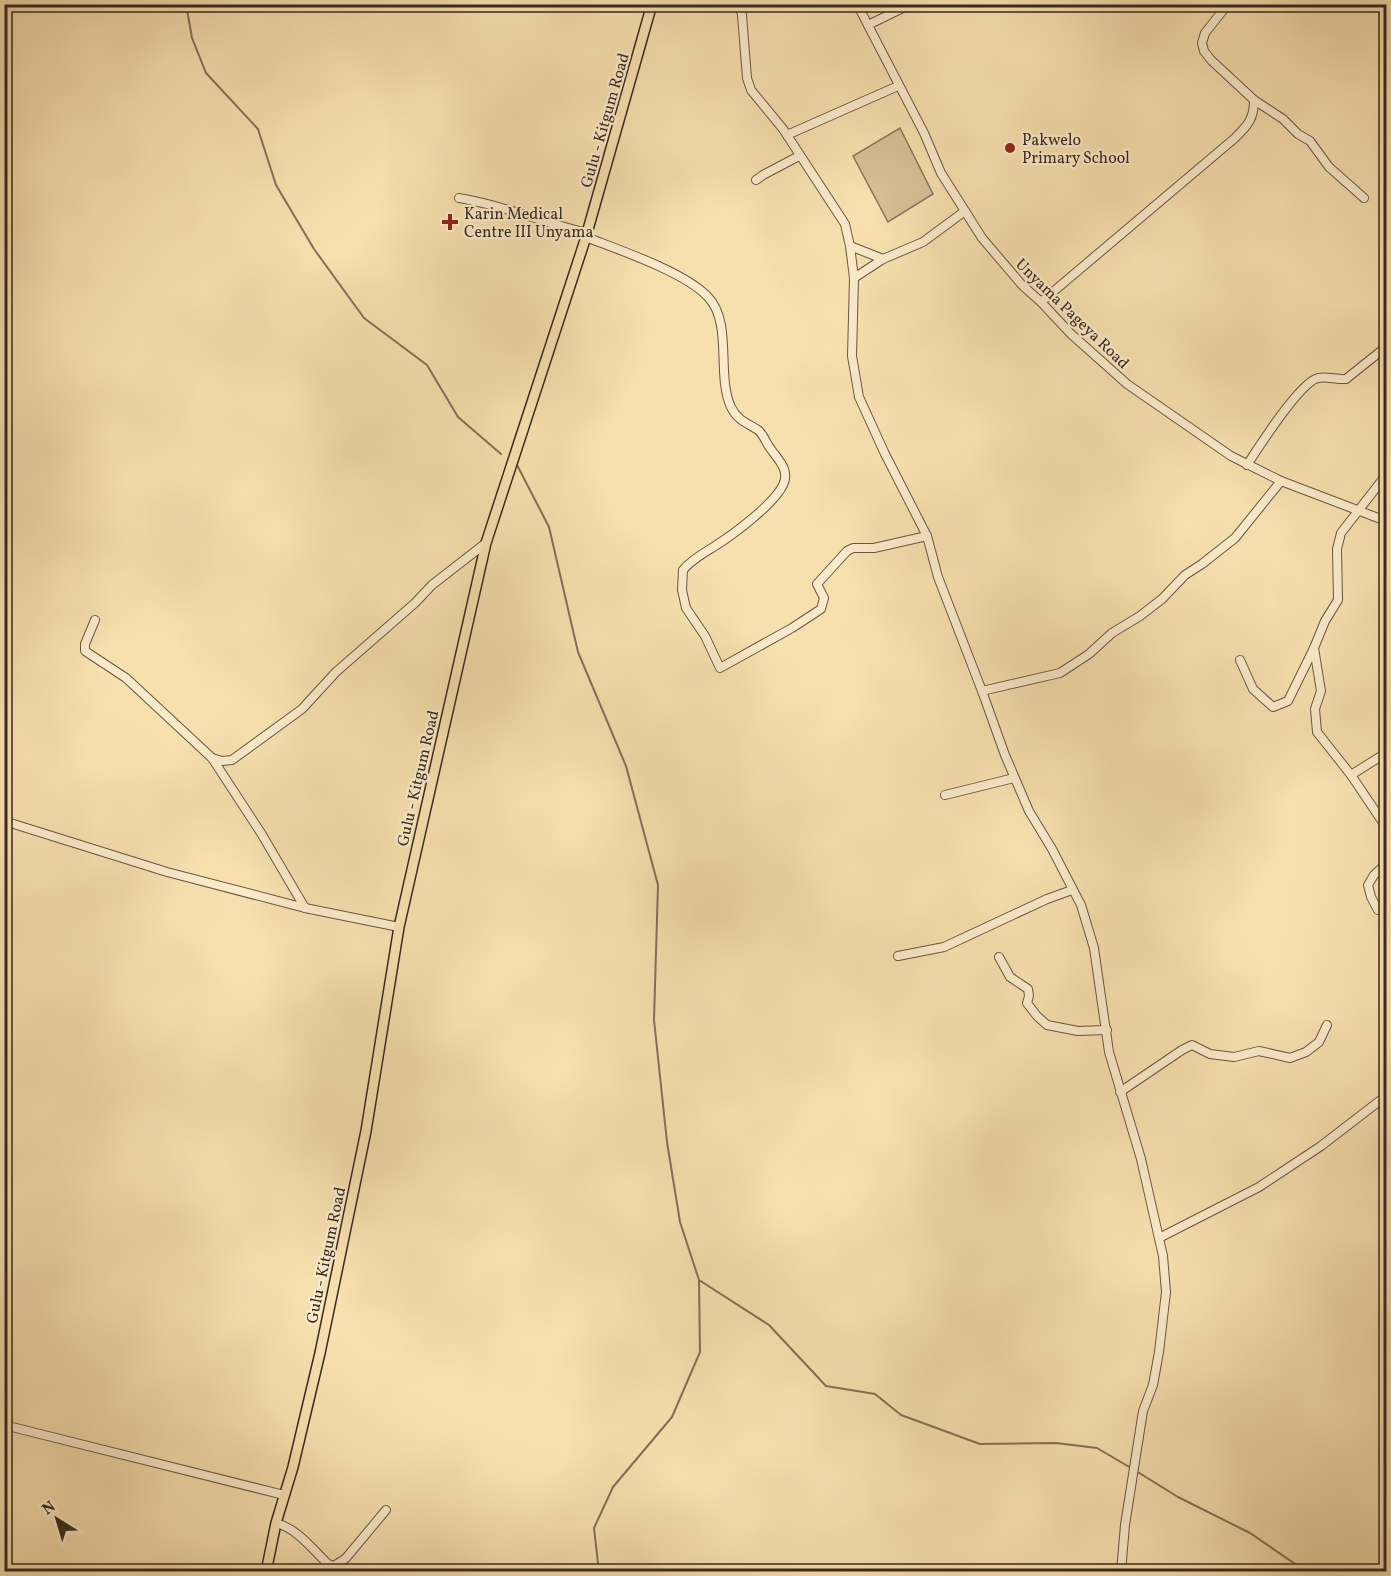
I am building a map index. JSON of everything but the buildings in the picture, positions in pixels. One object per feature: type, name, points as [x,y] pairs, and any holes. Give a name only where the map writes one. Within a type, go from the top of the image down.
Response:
[{"type":"main road","name":"Gulu - Kitgum Road","points":[[266,1572],[276,1523],[320,1353],[366,1131],[399,927],[486,543],[586,235],[652,4]]},
{"type":"street","points":[[739,4],[749,86],[787,135],[799,156],[830,198],[844,224],[850,246],[854,278],[852,356],[859,397],[927,536],[938,578],[1014,778],[1029,811],[1081,905],[1094,948],[1109,1052],[1141,1159],[1163,1256],[1166,1292],[1153,1385],[1143,1411],[1125,1525],[1121,1572]]},
{"type":"street","name":"Unyama Pageya Road","points":[[857,4],[924,133],[941,173],[982,238],[1002,263],[1071,334],[1127,384],[1216,447],[1281,481],[1386,521]]},
{"type":"street","points":[[868,25],[911,4]]},
{"type":"street","points":[[1228,4],[1205,33],[1202,43],[1204,51],[1254,100],[1283,119],[1298,134],[1310,141],[1329,167],[1364,198]]},
{"type":"street","points":[[787,135],[898,86]]},
{"type":"street","points":[[1041,302],[1235,138],[1250,123],[1254,114],[1254,100]]},
{"type":"street","points":[[756,180],[799,156]]},
{"type":"street","points":[[459,198],[523,213],[586,235],[690,282],[710,299],[722,332],[722,366],[730,405],[741,420],[762,434],[785,474],[782,488],[763,509],[739,529],[698,556],[683,570],[682,590],[686,608],[705,636],[720,668],[722,669],[748,651],[792,628],[821,609],[824,598],[817,584],[847,551],[853,548],[874,548],[927,536]]},
{"type":"street","points":[[854,278],[883,259],[923,242],[965,211]]},
{"type":"street","points":[[850,246],[883,259]]},
{"type":"street","points":[[1247,465],[1278,418],[1306,386],[1318,378],[1346,379],[1386,346]]},
{"type":"street","points":[[1240,660],[1253,689],[1273,707],[1288,701],[1325,621],[1338,600],[1337,549],[1341,534],[1386,475]]},
{"type":"street","points":[[982,691],[1060,673],[1089,654],[1112,633],[1162,599],[1185,575],[1235,538],[1281,481]]},
{"type":"street","points":[[212,758],[222,761],[232,760],[290,718],[336,672],[415,603],[432,585],[486,543]]},
{"type":"street","points":[[95,620],[85,644],[86,651],[126,678],[212,758],[261,833],[305,908]]},
{"type":"street","points":[[1314,648],[1321,691],[1315,709],[1317,732],[1386,826]]},
{"type":"street","points":[[1350,775],[1386,753]]},
{"type":"street","points":[[945,795],[1014,778]]},
{"type":"street","points":[[4,821],[167,872],[305,908],[399,927]]},
{"type":"street","points":[[1378,910],[1368,885],[1374,875],[1386,864]]},
{"type":"street","points":[[898,956],[944,947],[1047,899],[1072,890]]},
{"type":"street","points":[[999,957],[1010,977],[1028,989],[1027,1003],[1036,1016],[1047,1025],[1078,1031],[1107,1030]]},
{"type":"street","points":[[1120,1092],[1192,1045],[1210,1054],[1234,1057],[1259,1051],[1290,1058],[1306,1052],[1319,1042],[1327,1025]]},
{"type":"street","points":[[1159,1238],[1259,1187],[1321,1146],[1386,1096]]},
{"type":"street","points":[[4,1425],[285,1495]]},
{"type":"street","points":[[276,1523],[300,1536],[328,1564],[334,1566],[346,1558],[386,1510]]},
{"type":"shaded area","points":[[900,128],[933,194],[888,222],[853,156]]},
{"type":"waterway","points":[[186,4],[192,38],[206,73],[258,129],[276,185],[314,249],[364,318],[427,365],[458,417],[501,454]]},
{"type":"waterway","points":[[516,463],[549,527],[578,652],[626,766],[658,885],[654,1020],[667,1142],[680,1222],[699,1280],[769,1325],[826,1386],[875,1394],[901,1415],[980,1444],[1056,1443],[1097,1448],[1131,1468]]},
{"type":"waterway","points":[[599,1572],[594,1528],[613,1487],[672,1417],[700,1352],[699,1280]]},
{"type":"waterway","points":[[1136,1471],[1178,1497],[1250,1533],[1307,1572]]},
{"type":"place","name":"Pakwelo Primary School","points":[[1010,148]]},
{"type":"place","name":"Karin Medical Centre III Unyama","points":[[450,222]]}]
